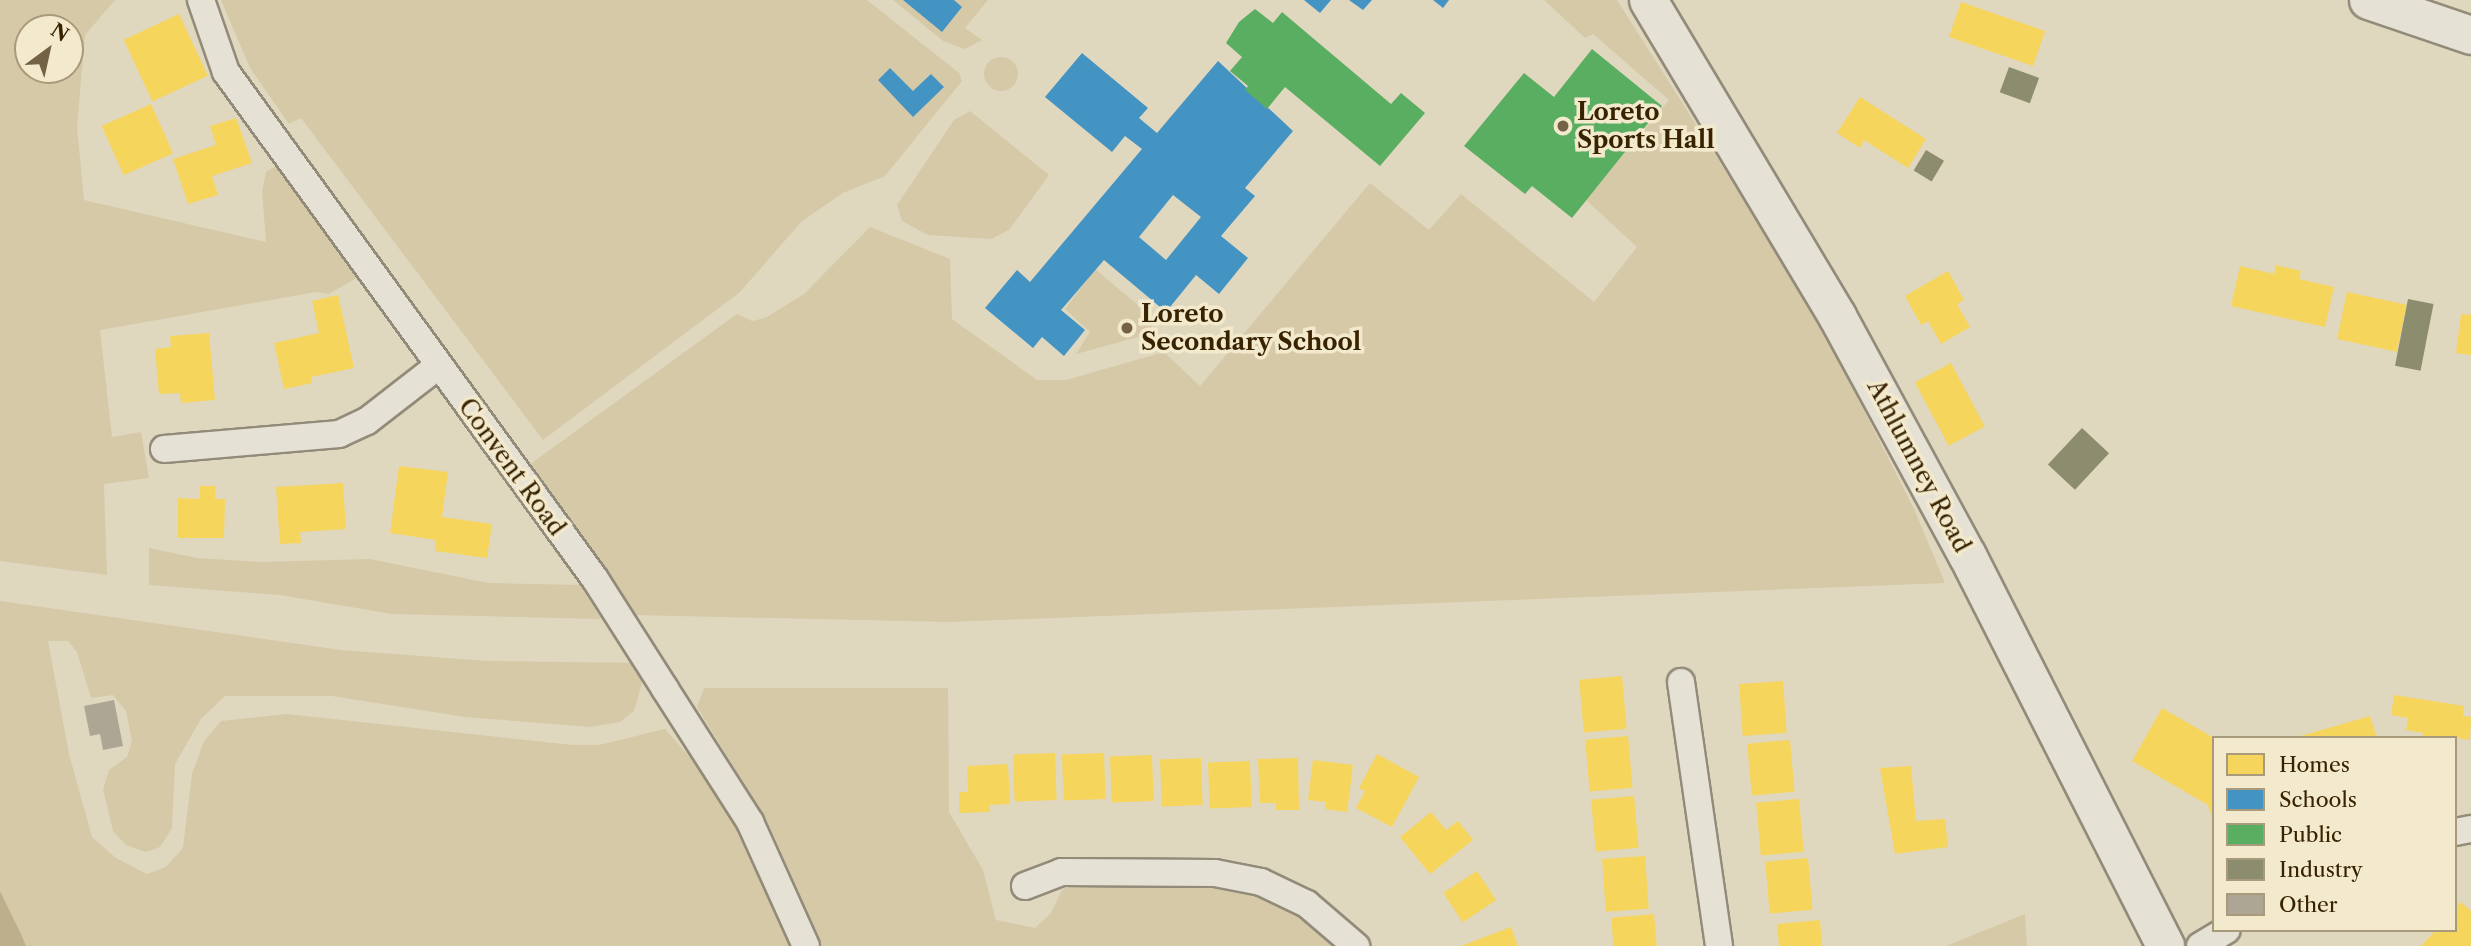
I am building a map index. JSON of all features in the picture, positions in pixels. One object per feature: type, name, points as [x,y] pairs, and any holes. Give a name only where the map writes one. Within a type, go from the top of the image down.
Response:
[{"type":"main road","name":"Athlumney Road","points":[[1648,0],[1837,316],[1967,555],[2165,946]]},
{"type":"main road","points":[[2368,0],[2471,35]]},
{"type":"street","name":"Convent Road","points":[[201,0],[226,72],[595,579],[666,689],[750,822],[806,946]]},
{"type":"street","points":[[164,449],[339,434],[367,421],[439,366]]},
{"type":"street","points":[[1681,682],[1719,946]]},
{"type":"street","points":[[1025,886],[1061,872],[1215,873],[1261,882],[1307,904],[1356,946]]},
{"type":"street","points":[[2200,946],[2224,932]]},
{"type":"shaded area","points":[[0,0],[115,0],[85,35],[84,46],[84,14],[14,14],[14,84],[81,84],[77,127],[84,200],[266,242],[262,192],[266,172],[279,164],[360,276],[329,294],[316,292],[100,330],[112,437],[141,432],[149,478],[104,484],[107,575],[0,561]]},
{"type":"shaded area","points":[[221,0],[867,0],[959,73],[962,81],[885,176],[843,193],[802,221],[739,293],[543,440],[301,118],[289,124],[250,68]]},
{"type":"shaded area","points":[[893,0],[988,0],[965,28],[982,40],[965,49],[943,41]]},
{"type":"shaded area","points":[[1544,0],[1617,0],[1811,306],[1914,509],[1945,583],[949,622],[634,615],[529,465],[737,314],[752,321],[765,318],[804,294],[870,227],[950,259],[952,319],[1037,380],[1066,380],[1164,352],[1200,386],[1370,183],[1429,230],[1461,194],[1594,302],[1637,247],[1586,200],[1669,100],[1593,34],[1585,38]]},
{"type":"shaded area","points":[[1001,57],[1013,62],[1018,74],[1013,86],[1001,91],[989,86],[984,74],[989,62]]},
{"type":"shaded area","points":[[970,111],[1049,175],[1009,230],[991,239],[928,235],[902,221],[897,205],[954,120]]},
{"type":"shaded area","points":[[1095,269],[1157,321],[1142,336],[1076,354],[1090,332],[1065,309]]},
{"type":"shaded area","points":[[149,548],[197,558],[261,562],[370,559],[488,583],[580,585],[601,619],[392,614],[280,595],[149,585]]},
{"type":"shaded area","points":[[0,601],[341,650],[487,661],[638,663],[645,673],[634,711],[620,722],[590,727],[465,717],[332,696],[225,696],[201,719],[175,764],[172,828],[160,847],[146,852],[126,845],[113,831],[103,789],[109,770],[127,757],[132,741],[126,711],[113,695],[91,698],[77,652],[68,641],[48,641],[69,754],[92,837],[116,858],[147,874],[166,867],[183,848],[192,774],[204,741],[221,721],[287,714],[572,745],[599,745],[665,729],[695,763],[738,829],[796,946],[26,946],[0,891]]},
{"type":"shaded area","points":[[704,688],[948,688],[949,812],[983,870],[996,920],[1035,928],[1051,913],[1062,890],[1072,885],[1201,886],[1267,898],[1317,921],[1342,946],[823,946],[767,821],[697,707]]},
{"type":"shaded area","points":[[0,891],[21,934],[26,946],[0,946]]},
{"type":"shaded area","points":[[2025,914],[2027,946],[1946,946]]},
{"type":"building: Homes","points":[[1961,2],[2045,31],[2033,66],[1949,37]]},
{"type":"building: Homes","points":[[179,14],[208,76],[152,101],[124,40]]},
{"type":"building: Homes","points":[[1860,97],[1926,139],[1908,168],[1864,140],[1860,148],[1837,133]]},
{"type":"building: Homes","points":[[151,104],[173,153],[124,175],[102,126]]},
{"type":"building: Homes","points":[[236,118],[252,163],[212,176],[218,195],[188,204],[173,159],[216,145],[210,126]]},
{"type":"building: Homes","points":[[2276,265],[2301,271],[2299,279],[2334,287],[2325,327],[2231,306],[2240,266],[2274,274]]},
{"type":"building: Homes","points":[[1948,271],[1964,300],[1957,304],[1970,327],[1941,344],[1928,321],[1921,325],[1905,296]]},
{"type":"building: Homes","points":[[2347,292],[2407,305],[2397,352],[2337,339]]},
{"type":"building: Homes","points":[[338,295],[354,368],[311,377],[312,383],[284,389],[274,343],[319,333],[312,301]]},
{"type":"building: Homes","points":[[2461,314],[2471,315],[2471,355],[2456,353]]},
{"type":"building: Homes","points":[[209,333],[215,400],[181,403],[180,393],[159,394],[155,349],[171,347],[170,336]]},
{"type":"building: Homes","points":[[1951,363],[1985,427],[1949,446],[1915,382]]},
{"type":"building: Homes","points":[[399,466],[448,472],[442,517],[492,524],[487,558],[435,551],[436,540],[390,533]]},
{"type":"building: Homes","points":[[343,483],[346,529],[300,532],[301,543],[280,544],[276,487]]},
{"type":"building: Homes","points":[[200,486],[215,486],[215,499],[225,499],[224,538],[178,538],[178,498],[200,499]]},
{"type":"building: Homes","points":[[1622,676],[1627,729],[1584,733],[1579,680]]},
{"type":"building: Homes","points":[[1783,681],[1787,733],[1743,736],[1739,684]]},
{"type":"building: Homes","points":[[2394,695],[2464,706],[2463,716],[2471,717],[2470,740],[2458,738],[2457,741],[2457,736],[2422,736],[2423,733],[2406,730],[2408,718],[2391,715]]},
{"type":"building: Homes","points":[[2162,708],[2212,737],[2212,817],[2208,805],[2132,761]]},
{"type":"building: Homes","points":[[2370,716],[2376,736],[2300,736]]},
{"type":"building: Homes","points":[[1628,736],[1633,788],[1590,792],[1585,740]]},
{"type":"building: Homes","points":[[1790,740],[1795,792],[1752,796],[1747,744]]},
{"type":"building: Homes","points":[[1055,753],[1057,800],[1015,801],[1013,754]]},
{"type":"building: Homes","points":[[1104,753],[1106,799],[1064,800],[1062,754]]},
{"type":"building: Homes","points":[[1377,754],[1419,777],[1392,827],[1356,808],[1365,791],[1359,788]]},
{"type":"building: Homes","points":[[1152,755],[1154,801],[1112,802],[1110,756]]},
{"type":"building: Homes","points":[[1201,758],[1203,805],[1162,806],[1160,759]]},
{"type":"building: Homes","points":[[1298,758],[1299,810],[1276,810],[1276,803],[1260,803],[1258,759]]},
{"type":"building: Homes","points":[[1313,760],[1353,765],[1347,812],[1325,809],[1326,802],[1308,800]]},
{"type":"building: Homes","points":[[1250,761],[1252,807],[1210,808],[1208,762]]},
{"type":"building: Homes","points":[[1008,764],[1010,804],[989,805],[990,812],[959,813],[959,792],[968,792],[967,766]]},
{"type":"building: Homes","points":[[1911,766],[1916,821],[1945,819],[1948,847],[1895,854],[1880,768]]},
{"type":"building: Homes","points":[[1634,796],[1639,848],[1596,852],[1591,800]]},
{"type":"building: Homes","points":[[1799,799],[1804,852],[1761,856],[1756,803]]},
{"type":"building: Homes","points":[[1431,812],[1446,830],[1458,821],[1473,840],[1430,874],[1400,837]]},
{"type":"building: Homes","points":[[1645,856],[1649,909],[1606,912],[1602,859]]},
{"type":"building: Homes","points":[[1808,858],[1813,910],[1770,914],[1765,862]]},
{"type":"building: Homes","points":[[1477,871],[1496,900],[1463,922],[1443,893]]},
{"type":"building: Homes","points":[[2461,902],[2471,911],[2471,946],[2421,946],[2434,932],[2457,932],[2457,907]]},
{"type":"building: Homes","points":[[1654,914],[1657,946],[1614,946],[1611,918]]},
{"type":"building: Homes","points":[[1820,920],[1822,946],[1779,946],[1777,924]]},
{"type":"building: Homes","points":[[1511,927],[1518,946],[1461,946]]},
{"type":"building: Schools","points":[[903,0],[954,0],[962,7],[942,32]]},
{"type":"building: Schools","points":[[1304,0],[1331,0],[1320,13]]},
{"type":"building: Schools","points":[[1349,0],[1372,0],[1363,10]]},
{"type":"building: Schools","points":[[1433,0],[1449,0],[1443,8]]},
{"type":"building: Schools","points":[[1082,53],[1148,108],[1139,118],[1157,133],[1218,61],[1293,131],[1245,188],[1255,196],[1221,236],[1248,258],[1219,294],[1196,275],[1166,312],[1104,260],[1061,310],[1085,330],[1064,356],[1042,337],[1033,348],[985,308],[1017,270],[1030,282],[1142,149],[1125,136],[1112,152],[1045,97]],"holes":[[[1173,195],[1201,217],[1166,260],[1139,237]]]},
{"type":"building: Schools","points":[[890,68],[913,91],[931,74],[944,87],[913,117],[878,80]]},
{"type":"building: Public","points":[[1255,9],[1273,23],[1282,12],[1391,104],[1401,93],[1425,113],[1380,166],[1285,87],[1267,109],[1245,90],[1248,86],[1230,71],[1242,57],[1226,43],[1239,22]]},
{"type":"building: Public","name":"Loreto Sports Hall","points":[[1592,49],[1662,106],[1572,218],[1532,186],[1525,194],[1464,146],[1524,73],[1554,97]]},
{"type":"building: Industry","points":[[2009,67],[2039,78],[2030,103],[2000,92]]},
{"type":"building: Industry","points":[[1926,150],[1944,161],[1932,181],[1914,171]]},
{"type":"building: Industry","points":[[2408,299],[2434,304],[2421,371],[2395,366]]},
{"type":"building: Industry","points":[[2082,428],[2109,453],[2075,490],[2048,465]]},
{"type":"building: Other","points":[[114,700],[123,746],[103,750],[100,734],[90,736],[84,706]]},
{"type":"place","name":"Loreto Sports Hall","points":[[1563,126]]},
{"type":"place","name":"Loreto Secondary School","points":[[1127,328]]}]
